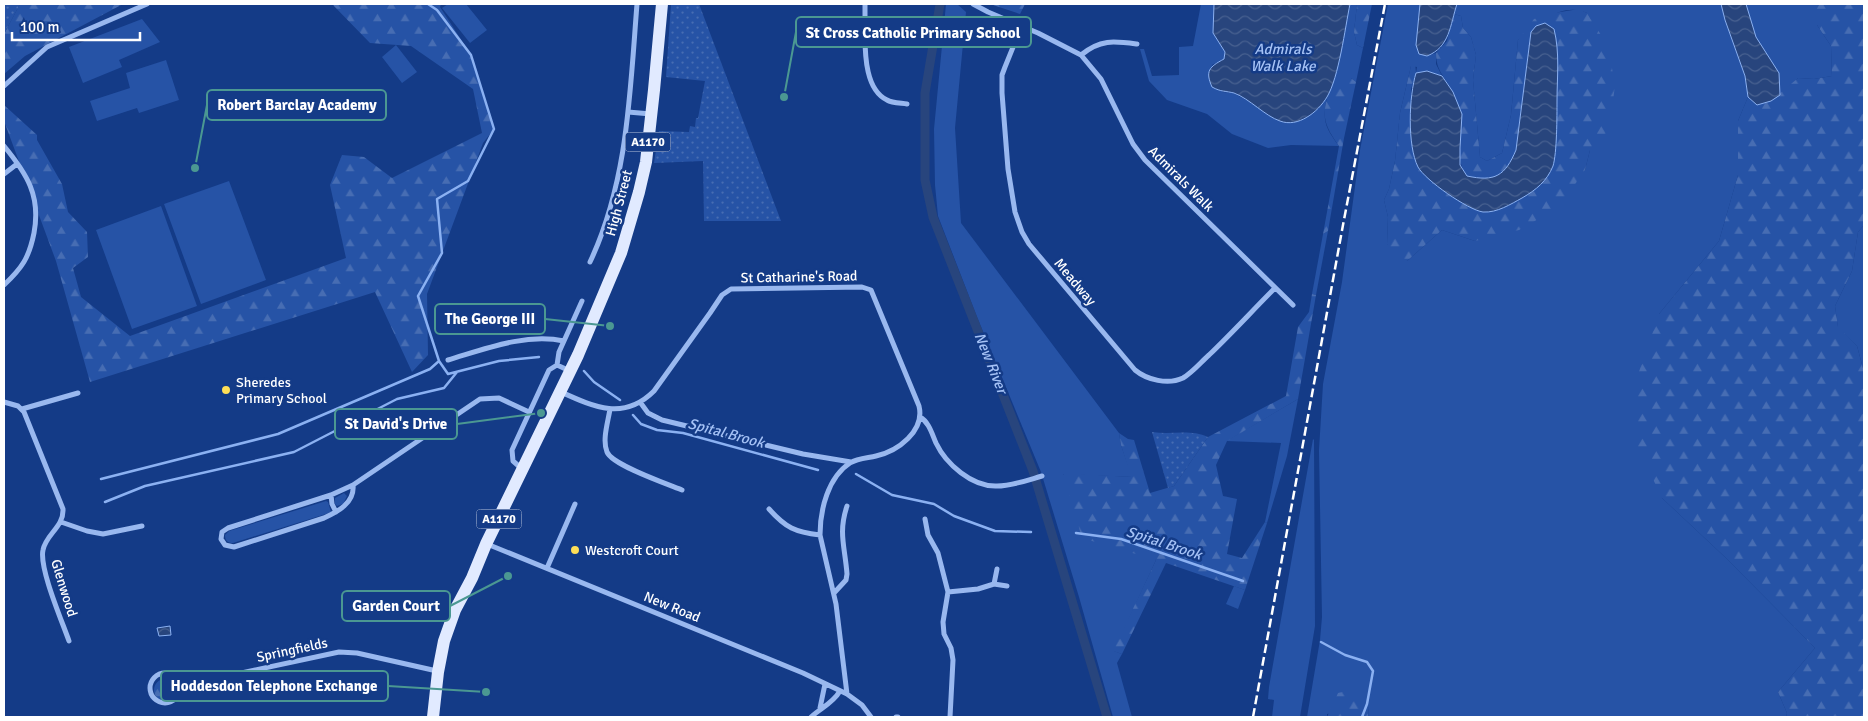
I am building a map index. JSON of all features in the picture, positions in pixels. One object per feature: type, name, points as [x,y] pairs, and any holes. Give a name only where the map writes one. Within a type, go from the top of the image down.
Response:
[{"type":"main road","name":"High Street","points":[[570,371],[621,253],[643,177],[652,114],[662,4]]},
{"type":"main road","name":"A1170","points":[[433,717],[444,641],[455,610],[570,371]]},
{"type":"street","points":[[4,86],[47,47],[147,4]]},
{"type":"street","points":[[590,262],[607,223],[616,190],[628,112],[638,4]]},
{"type":"street","points":[[865,20],[866,4]]},
{"type":"street","name":"Admirals Walk","points":[[974,4],[988,12],[1022,25],[1081,56],[1101,79],[1133,144],[1145,160],[1293,305]]},
{"type":"street","name":"Meadway","points":[[1022,25],[1005,66],[1002,84],[1008,169],[1017,219],[1029,244],[1135,370],[1150,379],[1166,381],[1182,378],[1220,344],[1275,288]]},
{"type":"street","points":[[865,36],[865,50],[870,77],[877,92],[888,101],[906,104]]},
{"type":"street","points":[[1081,56],[1094,46],[1104,42],[1138,44]]},
{"type":"street","points":[[628,112],[652,114]]},
{"type":"street","points":[[4,146],[32,189],[37,214],[29,255],[21,267],[4,285]]},
{"type":"street","points":[[4,174],[17,164]]},
{"type":"street","name":"St Catharine's Road","points":[[560,392],[590,405],[610,409],[618,409],[640,402],[654,391],[722,295],[728,290],[864,287],[869,288],[873,293],[919,406],[920,417],[926,421],[942,454],[955,469],[990,486],[1015,483],[1042,476]]},
{"type":"street","points":[[557,365],[557,356],[582,301]]},
{"type":"street","points":[[448,360],[524,340],[546,337],[564,340]]},
{"type":"street","points":[[557,365],[570,371]]},
{"type":"street","points":[[523,470],[513,461],[511,454],[549,370],[557,365]]},
{"type":"street","points":[[4,402],[22,409],[78,393]]},
{"type":"street","points":[[353,485],[353,493],[347,504],[336,512],[234,547],[225,545],[221,539],[222,532],[228,528],[331,495],[353,485],[480,399],[498,398],[529,412]]},
{"type":"street","points":[[640,402],[648,413],[662,420],[803,454],[851,462],[881,454],[901,444],[913,433],[920,417]]},
{"type":"street","points":[[22,409],[63,509],[61,522],[87,532],[103,534],[142,526]]},
{"type":"street","points":[[610,409],[605,443],[609,457],[625,466],[682,490]]},
{"type":"street","points":[[847,694],[834,592],[820,535],[822,512],[826,498],[838,476],[851,462]]},
{"type":"street","points":[[331,495],[332,504],[336,512]]},
{"type":"street","points":[[547,568],[575,504]]},
{"type":"street","points":[[834,592],[846,580],[847,574],[842,531],[847,506]]},
{"type":"street","points":[[768,510],[790,528],[800,532],[820,535]]},
{"type":"street","points":[[925,519],[928,535],[938,553],[948,592],[943,628],[952,654],[953,673],[950,717]]},
{"type":"street","name":"Glenwood","points":[[61,522],[45,544],[42,557],[69,641]]},
{"type":"street","name":"New Road","points":[[486,544],[825,684],[847,694],[862,705],[871,717]]},
{"type":"street","points":[[994,584],[996,569]]},
{"type":"street","points":[[948,592],[994,584],[1008,586]]},
{"type":"street","name":"Springfields","points":[[181,686],[339,652],[357,653],[438,672]]},
{"type":"street","points":[[160,674],[174,675],[181,686],[177,699],[171,703],[164,704],[158,702],[150,691],[150,684],[154,677],[160,674]]},
{"type":"street","points":[[812,717],[820,708],[825,684]]},
{"type":"street","points":[[820,708],[827,706],[840,691]]},
{"type":"green space","points":[[4,4],[20,4],[4,34]]},
{"type":"green space","points":[[20,4],[123,4],[25,56],[4,74],[4,34]]},
{"type":"green space","points":[[332,4],[441,4],[440,7],[471,55],[494,129],[483,143],[427,294],[428,355],[412,372],[375,292],[90,382],[56,261],[4,121],[4,105],[37,135],[37,140],[62,184],[68,212],[87,232],[88,257],[73,268],[81,297],[130,336],[346,258],[330,185],[342,155],[364,157],[392,178],[482,133],[473,89],[411,46],[370,43]]},
{"type":"green space","points":[[448,4],[466,4],[487,30],[470,43],[442,8]]},
{"type":"green space","points":[[671,4],[699,4],[781,221],[704,221],[703,161],[654,163],[659,131],[689,132],[690,126],[695,127],[705,81],[666,77]]},
{"type":"green space","points":[[946,4],[957,4],[966,12],[955,128],[961,223],[1119,433],[1132,477],[1063,474],[1156,560],[1114,651],[1122,654],[1117,663],[1132,717],[1113,717],[1041,472],[977,317],[938,216],[935,185],[934,129]]},
{"type":"green space","points":[[990,4],[1025,4],[1020,14]]},
{"type":"green space","points":[[1201,4],[1214,4],[1213,33],[1225,52],[1224,59],[1212,65],[1222,92],[1233,93],[1254,104],[1307,118],[1327,97],[1326,123],[1339,146],[1291,145],[1268,148],[1232,134],[1207,114],[1167,100],[1149,81],[1140,49],[1144,49],[1152,76],[1179,75],[1179,47],[1193,46]]},
{"type":"green space","points":[[1350,4],[1357,4],[1354,32],[1357,45],[1363,48],[1356,82],[1351,78],[1333,81]]},
{"type":"green space","points":[[1357,4],[1372,4],[1363,48],[1357,45],[1354,32]]},
{"type":"green space","points":[[1388,4],[1420,4],[1416,45],[1420,54],[1427,56],[1436,53],[1436,64],[1442,76],[1427,71],[1416,73],[1417,67],[1411,66],[1400,113],[1395,161],[1389,189],[1384,200],[1388,217],[1387,244],[1407,261],[1442,230],[1475,241],[1585,170],[1590,150],[1587,13],[1577,10],[1559,12],[1541,22],[1518,40],[1511,115],[1502,153],[1487,161],[1480,157],[1473,80],[1476,55],[1471,37],[1463,28],[1461,16],[1454,14],[1457,4],[1721,4],[1725,21],[1745,76],[1748,97],[1738,121],[1738,175],[1719,241],[1659,314],[1662,498],[1726,558],[1815,648],[1778,692],[1787,713],[1786,717],[1368,717],[1369,706],[1327,714],[1327,717],[1307,717],[1322,617],[1319,450],[1323,384],[1342,282],[1360,150]]},
{"type":"green space","points":[[1746,4],[1817,4],[1817,25],[1831,46],[1832,76],[1814,79],[1798,78],[1780,95],[1776,71],[1754,34]]},
{"type":"green space","points":[[1817,4],[1864,4],[1864,225],[1858,232],[1852,271],[1835,306],[1838,327],[1857,346],[1864,372],[1864,717],[1786,717],[1787,713],[1778,692],[1815,648],[1726,558],[1662,498],[1634,439],[1635,383],[1659,314],[1719,241],[1738,175],[1738,121],[1748,97],[1757,105],[1771,101],[1798,78],[1814,79],[1832,76],[1831,46],[1817,25]]},
{"type":"green space","points":[[1579,9],[1587,13],[1608,46],[1615,85],[1611,117],[1602,145],[1590,150],[1585,170],[1559,207],[1519,230],[1475,241],[1442,230],[1407,261],[1395,259],[1387,244],[1388,217],[1384,200],[1389,189],[1395,161],[1400,113],[1411,66],[1415,62],[1416,73],[1411,89],[1411,142],[1418,167],[1533,192],[1531,32],[1516,150],[1508,166],[1498,175],[1492,177],[1477,178],[1467,176],[1461,165],[1459,117],[1450,87],[1438,67],[1436,53],[1447,41],[1454,14],[1461,16],[1463,28],[1471,37],[1476,55],[1473,80],[1480,157],[1487,161],[1502,153],[1511,115],[1518,40],[1534,19],[1554,13]]},
{"type":"green space","points":[[142,19],[160,42],[119,60],[122,67],[83,83],[69,47]]},
{"type":"green space","points":[[396,45],[417,72],[402,83],[382,57]]},
{"type":"green space","points":[[166,60],[179,100],[139,113],[137,108],[97,121],[90,101],[130,88],[126,73]]},
{"type":"green space","points":[[1342,77],[1351,78],[1356,82],[1328,231],[1323,234],[1339,146],[1328,129],[1325,108],[1333,81]]},
{"type":"green space","points":[[229,181],[266,280],[201,304],[164,204]]},
{"type":"green space","points":[[161,206],[197,306],[132,329],[96,230]]},
{"type":"green space","points":[[1864,225],[1864,372],[1857,346],[1838,328],[1835,306],[1852,271],[1858,232]]},
{"type":"green space","points":[[1328,231],[1316,295],[1312,294],[1323,234]]},
{"type":"green space","points":[[1312,294],[1316,295],[1298,399],[1227,441],[1216,465],[1223,496],[1237,499],[1227,554],[1242,558],[1265,522],[1267,523],[1245,590],[1166,563],[1122,654],[1113,651],[1156,560],[1082,538],[1063,473],[1131,477],[1119,433],[1128,439],[1134,440],[1150,493],[1174,486],[1208,437],[1286,396],[1298,327],[1309,312]]},
{"type":"green space","points":[[1298,399],[1287,456],[1267,523],[1265,522],[1281,443],[1226,441]]},
{"type":"green space","points":[[1152,432],[1195,433],[1208,437],[1174,486],[1168,488]]},
{"type":"green space","points":[[1313,439],[1315,626],[1300,717],[1272,717],[1274,700],[1268,699],[1269,687]]},
{"type":"green space","points":[[344,493],[347,496],[343,504],[337,506],[335,498]]},
{"type":"green space","points":[[326,501],[331,512],[326,514],[233,543],[226,540],[225,535],[229,531]]},
{"type":"green space","points":[[1234,586],[1245,590],[1238,609],[1226,604]]},
{"type":"green space","points":[[165,679],[173,682],[176,690],[173,698],[165,701],[157,698],[154,690],[157,682]]},
{"type":"green space","points":[[1355,689],[1369,706],[1368,717],[1327,717],[1338,693]]},
{"type":"water","name":"Admirals Walk Lake","points":[[1214,4],[1350,4],[1335,77],[1327,97],[1313,113],[1300,120],[1287,123],[1274,119],[1246,99],[1234,93],[1212,87],[1209,77],[1210,70],[1215,64],[1224,59],[1225,52],[1213,33]]},
{"type":"water","points":[[1420,4],[1457,4],[1445,41],[1435,52],[1427,56],[1419,54],[1416,45]]},
{"type":"water","points":[[1721,4],[1746,4],[1756,37],[1779,73],[1780,95],[1771,101],[1757,105],[1748,97],[1745,76]]},
{"type":"water","points":[[1545,23],[1554,29],[1558,56],[1556,134],[1553,166],[1548,176],[1540,185],[1522,198],[1504,208],[1493,211],[1483,212],[1476,210],[1458,200],[1429,179],[1422,173],[1414,158],[1410,120],[1416,73],[1427,71],[1442,76],[1453,92],[1462,114],[1460,165],[1467,176],[1485,178],[1498,175],[1508,166],[1516,150],[1531,32],[1536,26]]},
{"type":"water","points":[[170,626],[171,635],[159,636],[157,628]]},
{"type":"waterway","name":"Spital Brook","points":[[428,4],[437,10],[471,55],[494,129],[468,181],[437,199],[442,253],[418,296],[439,361],[448,374],[499,361],[539,357]]},
{"type":"waterway","name":"New River","points":[[940,4],[925,93],[925,180],[933,217],[1033,471],[1107,717]]},
{"type":"waterway","points":[[101,479],[278,434],[430,369],[439,361]]},
{"type":"waterway","name":"Spital Brook","points":[[584,371],[594,382],[620,400]]},
{"type":"waterway","points":[[105,502],[145,486],[294,452],[397,399],[444,388],[457,372]]},
{"type":"waterway","name":"Spital Brook","points":[[633,415],[641,424],[657,430],[683,433],[818,470]]},
{"type":"waterway","name":"Spital Brook","points":[[856,474],[892,495],[934,504],[954,516],[995,531],[1031,532]]},
{"type":"waterway","name":"Spital Brook","points":[[1076,533],[1121,539],[1243,581]]},
{"type":"waterway","name":"Spital Brook","points":[[1321,642],[1345,655],[1367,662],[1373,671],[1367,704],[1362,717]]},
{"type":"tunnel","points":[[865,20],[865,36]]},
{"type":"railway","points":[[1253,717],[1385,4]]},
{"type":"place","name":"St Cross Catholic Primary School","points":[[784,97]]},
{"type":"place","name":"Robert Barclay Academy","points":[[195,168]]},
{"type":"place","name":"The George III","points":[[610,326]]},
{"type":"place","name":"Sheredes Primary School","points":[[226,390]]},
{"type":"place","name":"St David's Drive","points":[[541,413]]},
{"type":"place","name":"Westcroft Court","points":[[575,550]]},
{"type":"place","name":"Garden Court","points":[[508,576]]},
{"type":"place","name":"Hoddesdon Telephone Exchange","points":[[486,692]]}]
